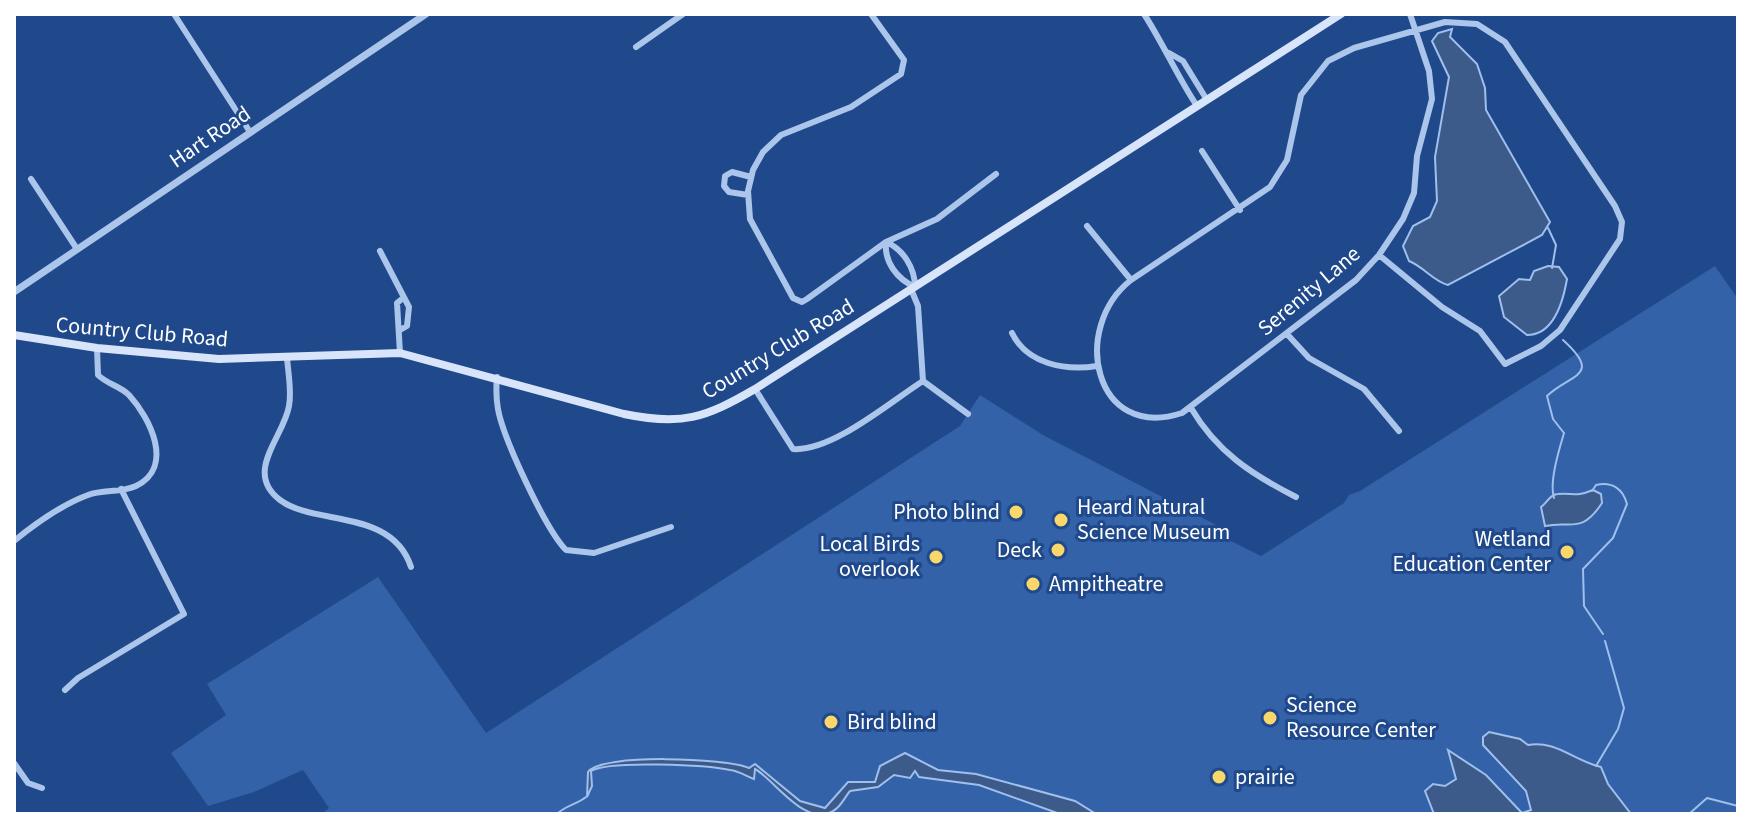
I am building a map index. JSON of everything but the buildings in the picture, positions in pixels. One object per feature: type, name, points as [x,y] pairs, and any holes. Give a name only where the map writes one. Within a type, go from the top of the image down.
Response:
[{"type":"main road","name":"Country Club Road","points":[[14,335],[97,348],[219,359],[400,353],[657,421],[687,421],[715,412],[755,389],[1341,14]]},
{"type":"street","points":[[174,14],[250,132]]},
{"type":"street","name":"Hart Road","points":[[14,292],[426,14]]},
{"type":"street","points":[[636,47],[683,14]]},
{"type":"street","points":[[871,14],[904,60],[901,74],[851,107],[781,135],[763,152],[751,177],[748,195],[753,228],[796,301],[818,292],[886,242],[937,219],[996,174]]},
{"type":"street","points":[[1144,14],[1169,53],[1172,68],[1197,106]]},
{"type":"street","name":"Serenity Lane","points":[[1097,366],[1108,392],[1131,411],[1160,417],[1191,408],[1348,287],[1379,255],[1411,203],[1418,150],[1431,112],[1431,78],[1410,14]]},
{"type":"street","points":[[1012,333],[1022,348],[1048,363],[1068,368],[1097,366],[1096,343],[1103,317],[1118,292],[1131,280],[1267,191],[1289,154],[1297,108],[1317,71],[1347,50],[1417,29],[1465,21],[1498,35],[1621,218],[1622,230],[1615,248],[1564,325],[1541,346],[1505,364],[1480,331],[1442,307],[1379,255]]},
{"type":"street","points":[[1169,53],[1183,61],[1207,100]]},
{"type":"street","points":[[1202,151],[1240,210]]},
{"type":"street","points":[[748,195],[729,192],[724,186],[725,176],[732,172],[751,177]]},
{"type":"street","points":[[31,179],[77,249]]},
{"type":"street","points":[[1087,226],[1131,280]]},
{"type":"street","points":[[886,242],[885,255],[902,281],[913,288]]},
{"type":"street","points":[[886,242],[897,246],[915,274],[913,288],[918,306],[923,381],[928,389],[968,414]]},
{"type":"street","points":[[380,251],[409,307],[407,326],[400,330]]},
{"type":"street","points":[[400,353],[397,303],[403,298]]},
{"type":"street","points":[[1287,334],[1309,358],[1364,389],[1399,431]]},
{"type":"street","points":[[14,541],[72,501],[92,493],[138,485],[152,472],[157,445],[129,395],[98,375],[97,348]]},
{"type":"street","points":[[287,357],[288,411],[265,461],[265,477],[272,492],[287,504],[372,528],[402,550],[411,567]]},
{"type":"street","points":[[497,377],[496,400],[503,427],[552,529],[566,550],[577,554],[594,553],[671,527]]},
{"type":"street","points":[[755,389],[793,449],[828,442],[923,381]]},
{"type":"street","points":[[1191,408],[1210,437],[1235,462],[1296,497]]},
{"type":"street","points":[[65,690],[78,678],[184,614],[121,489]]},
{"type":"street","points":[[14,763],[28,783],[42,788]]},
{"type":"shaded area","points":[[1452,29],[1450,37],[1477,64],[1485,88],[1486,110],[1550,222],[1542,235],[1448,285],[1409,261],[1403,246],[1413,226],[1430,217],[1437,201],[1435,157],[1449,77],[1432,41],[1438,33]]},
{"type":"shaded area","points":[[1548,266],[1559,267],[1567,279],[1563,297],[1550,323],[1536,334],[1527,335],[1504,317],[1499,296],[1519,279],[1530,280],[1534,271]]},
{"type":"shaded area","points":[[1715,266],[1738,299],[1738,814],[322,814],[329,808],[303,770],[254,792],[208,806],[171,753],[226,715],[207,684],[378,577],[486,733],[960,426],[980,395],[1043,435],[1222,528],[1219,535],[1261,556],[1344,503],[1349,495],[1360,491]]},
{"type":"shaded area","points":[[1593,490],[1601,494],[1602,503],[1588,519],[1582,523],[1545,526],[1541,507],[1555,494],[1579,494]]},
{"type":"shaded area","points":[[1489,732],[1520,739],[1528,745],[1547,745],[1601,767],[1608,784],[1631,814],[1434,814],[1425,791],[1433,784],[1445,786],[1456,779],[1448,750],[1486,775],[1522,813],[1531,810],[1526,791],[1483,745],[1483,737]]},
{"type":"shaded area","points":[[905,753],[938,770],[976,774],[1075,801],[1096,814],[1060,814],[979,785],[919,777],[915,771],[910,778],[894,775],[878,787],[850,791],[836,809],[822,814],[801,808],[755,769],[754,779],[733,771],[701,766],[659,764],[601,768],[591,771],[592,786],[587,797],[588,772],[598,766],[639,760],[692,760],[749,768],[755,764],[800,801],[825,808],[848,782],[875,782],[880,766]]},
{"type":"waterway","points":[[1548,228],[1556,245],[1552,268]]},
{"type":"waterway","points":[[1554,498],[1554,475],[1564,433],[1553,419],[1547,396],[1579,374],[1582,368],[1575,352],[1563,340]]},
{"type":"waterway","points":[[1592,491],[1596,485],[1612,485],[1620,490],[1627,504],[1613,538],[1583,569],[1584,606],[1603,634]]},
{"type":"waterway","points":[[1596,766],[1618,729],[1624,708],[1605,641]]},
{"type":"waterway","points":[[557,814],[586,797]]},
{"type":"waterway","points":[[1689,814],[1707,798],[1738,806]]},
{"type":"place","name":"Photo blind","points":[[1016,512]]},
{"type":"place","name":"Heard Natural Science Museum","points":[[1061,520]]},
{"type":"place","name":"Deck","points":[[1058,550]]},
{"type":"place","name":"Wetland Education Center","points":[[1567,552]]},
{"type":"place","name":"Local Birds overlook","points":[[936,557]]},
{"type":"place","name":"Ampitheatre","points":[[1033,584]]},
{"type":"place","name":"Science Resource Center","points":[[1270,718]]},
{"type":"place","name":"Bird blind","points":[[831,722]]},
{"type":"place","name":"prairie","points":[[1219,777]]}]
